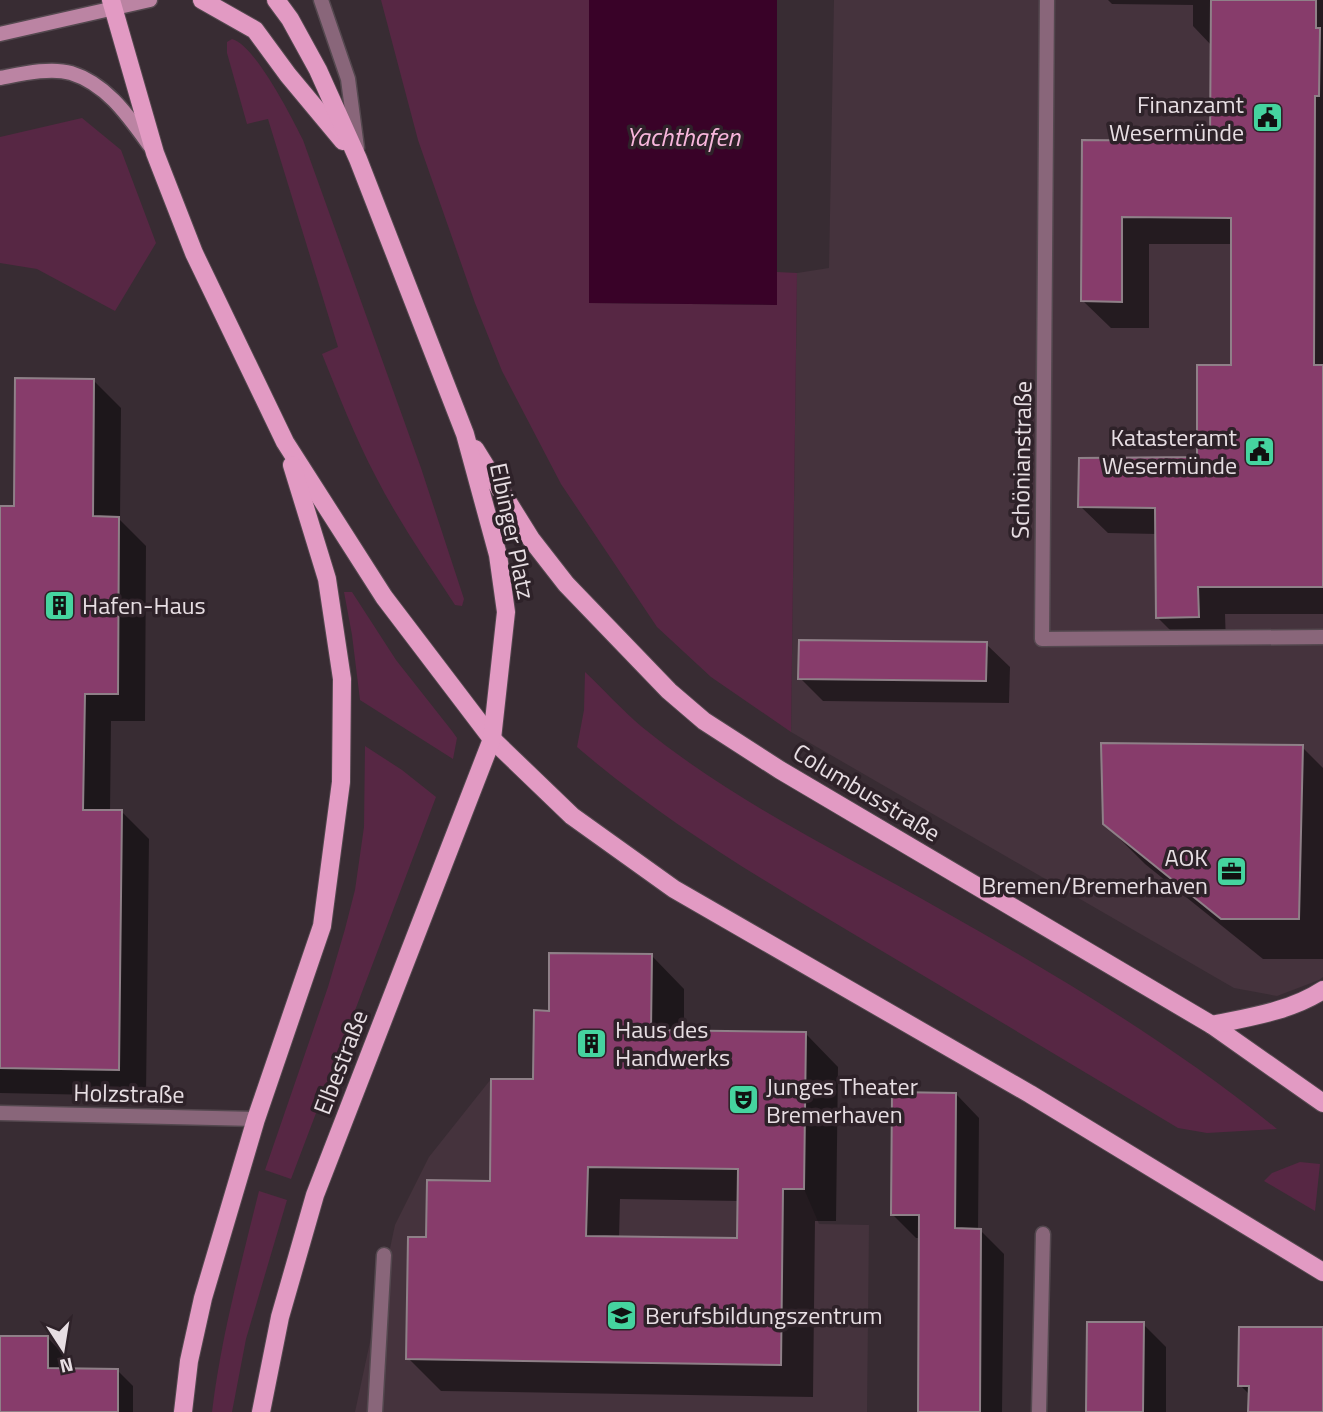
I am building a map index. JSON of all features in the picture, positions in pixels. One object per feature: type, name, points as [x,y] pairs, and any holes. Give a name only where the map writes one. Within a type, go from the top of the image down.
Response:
[{"type":"main road","name":"Elbinger Platz","points":[[202,0],[255,30],[288,75],[358,159]]},
{"type":"main road","name":"Elbinger Platz","points":[[276,0],[290,19],[318,70],[358,159],[466,434],[498,555],[506,612],[492,738]]},
{"type":"main road","points":[[112,5],[155,153],[194,253],[285,442],[384,597],[492,738],[572,816],[674,889],[1030,1094],[1323,1272]]},
{"type":"main road","name":"Columbusstraße","points":[[466,434],[531,539],[566,584],[669,691],[704,721],[780,770],[1212,1025],[1323,1104]]},
{"type":"main road","points":[[183,1412],[189,1361],[203,1298],[256,1119],[322,926],[341,782],[342,679],[327,579],[285,442]]},
{"type":"main road","name":"Elbestraße","points":[[261,1412],[280,1317],[315,1195],[492,738]]},
{"type":"main road","points":[[1212,1025],[1264,1014],[1310,998],[1323,990]]},
{"type":"street","points":[[0,34],[112,5],[150,0]]},
{"type":"street","name":"Elbinger Platz","points":[[321,0],[348,79],[358,159]]},
{"type":"street","name":"Schönianstraße","points":[[1047,0],[1042,639],[1323,637]]},
{"type":"street","points":[[0,78],[47,72],[70,73],[98,87],[123,108],[155,153]]},
{"type":"street","name":"Holzstraße","points":[[0,1113],[256,1119]]},
{"type":"street","points":[[1039,1412],[1043,1234]]},
{"type":"street","points":[[375,1412],[384,1255]]},
{"type":"shaded area","points":[[381,0],[589,0],[590,303],[777,305],[777,272],[797,273],[791,732],[711,677],[657,627],[561,484],[502,371],[475,303],[418,140]]},
{"type":"shaded area","points":[[834,0],[1323,0],[1323,977],[1319,980],[1277,996],[1234,988],[791,732],[797,273],[829,268]]},
{"type":"shaded area","points":[[232,39],[241,44],[262,68],[303,140],[421,468],[464,599],[462,606],[455,605],[394,510],[361,447],[322,354],[338,347],[268,119],[247,124],[227,53],[227,42]]},
{"type":"shaded area","points":[[82,118],[121,150],[156,243],[115,311],[37,269],[0,263],[0,137]]},
{"type":"shaded area","points":[[344,592],[352,592],[396,660],[457,738],[453,759],[360,700]]},
{"type":"shaded area","points":[[585,672],[642,727],[714,779],[1115,1013],[1198,1069],[1277,1129],[1207,1133],[1178,1128],[722,854],[648,803],[577,747],[584,710]]},
{"type":"shaded area","points":[[365,746],[436,797],[291,1179],[265,1170],[328,987],[355,890],[364,827]]},
{"type":"shaded area","name":"Berufsbildungszentrum","points":[[491,1079],[545,1079],[588,1167],[738,1169],[738,1188],[804,1189],[819,1224],[869,1225],[867,1412],[355,1412],[395,1225],[429,1157]]},
{"type":"shaded area","points":[[1300,1162],[1320,1164],[1315,1211],[1264,1181],[1272,1173]]},
{"type":"shaded area","points":[[259,1191],[287,1200],[246,1339],[232,1412],[212,1412],[226,1328]]},
{"type":"water","name":"Yachthafen","points":[[589,0],[777,0],[777,305],[589,303]]},
{"type":"building","points":[[1211,0],[1316,0],[1316,28],[1320,28],[1319,96],[1315,96],[1314,365],[1323,365],[1323,587],[1198,587],[1199,617],[1156,618],[1155,508],[1078,507],[1079,458],[1197,457],[1197,365],[1231,365],[1231,218],[1122,217],[1122,302],[1081,301],[1082,140],[1210,141]]},
{"type":"building","points":[[15,378],[94,379],[93,516],[119,517],[118,694],[85,694],[83,810],[122,810],[119,1070],[0,1068],[0,506],[14,506]]},
{"type":"building","points":[[799,640],[987,642],[986,681],[798,679]]},
{"type":"building","name":"AOK Bremen/Bremerhaven","points":[[1101,743],[1303,745],[1299,919],[1221,919],[1103,824]]},
{"type":"building","points":[[549,953],[652,954],[651,1030],[806,1032],[804,1189],[783,1189],[781,1365],[406,1359],[408,1237],[426,1237],[427,1180],[490,1181],[491,1079],[533,1079],[534,1010],[549,1011]],"holes":[[[588,1167],[738,1169],[737,1238],[586,1236]]]},
{"type":"building","points":[[892,1092],[956,1093],[955,1228],[981,1229],[980,1412],[918,1412],[919,1215],[891,1215]]},
{"type":"building","points":[[1087,1322],[1144,1322],[1143,1412],[1086,1412]]},
{"type":"building","points":[[1239,1327],[1323,1327],[1323,1412],[1248,1412],[1249,1386],[1238,1386]]},
{"type":"building","points":[[0,1336],[48,1336],[48,1368],[118,1369],[118,1412],[0,1412]]},
{"type":"place","name":"Finanzamt Wesermünde","points":[[1267,118]]},
{"type":"place","name":"Katasteramt Wesermünde","points":[[1260,451]]},
{"type":"place","name":"Hafen-Haus","points":[[59,605]]},
{"type":"place","name":"AOK Bremen/Bremerhaven","points":[[1231,871]]},
{"type":"place","name":"Haus des Handwerks","points":[[592,1043]]},
{"type":"place","name":"Junges Theater Bremerhaven","points":[[743,1100]]},
{"type":"place","name":"Berufsbildungszentrum","points":[[622,1315]]}]
